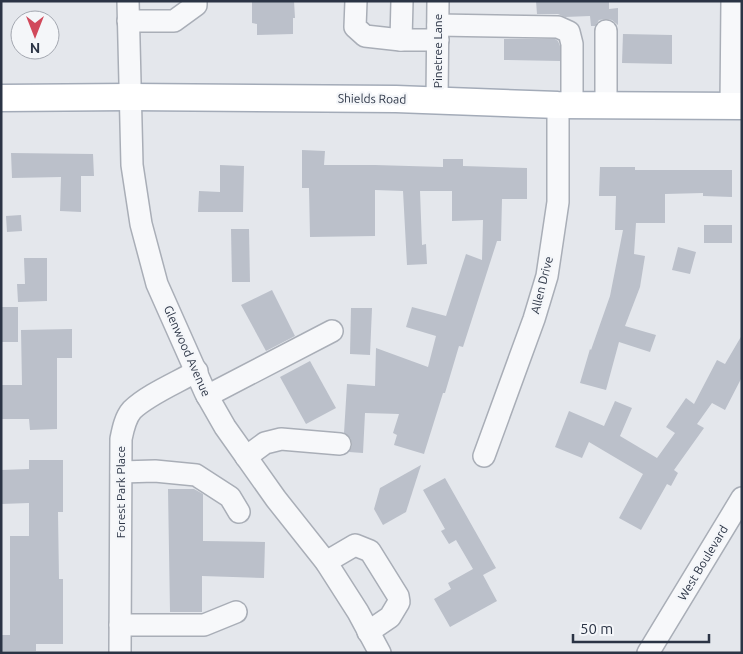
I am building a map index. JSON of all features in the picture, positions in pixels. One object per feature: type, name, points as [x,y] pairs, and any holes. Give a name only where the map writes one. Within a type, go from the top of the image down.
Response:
[{"type":"main road","name":"Shields Road","points":[[1,98],[130,96],[437,100],[472,103],[606,106],[736,106]]},
{"type":"street","points":[[128,11],[174,21],[196,5],[196,1]]},
{"type":"street","points":[[356,1],[355,27],[365,36],[401,40],[438,32]]},
{"type":"street","points":[[401,40],[402,1]]},
{"type":"street","name":"Pinetree Lane","points":[[437,100],[438,1]]},
{"type":"street","points":[[732,1],[736,106]]},
{"type":"street","name":"Glenwood Avenue","points":[[128,11],[132,165],[142,224],[157,284],[207,396],[225,428],[326,562],[358,612],[380,653]]},
{"type":"street","name":"Allen Drive","points":[[438,32],[529,25],[558,27],[569,32],[572,44],[565,105],[558,202],[547,276],[534,319],[484,456]]},
{"type":"street","points":[[606,31],[606,106]]},
{"type":"street","points":[[207,396],[332,331]]},
{"type":"street","name":"Forest Park Place","points":[[120,653],[120,472],[121,439],[124,424],[131,411],[143,401],[197,371]]},
{"type":"street","points":[[246,457],[265,443],[281,439],[340,444]]},
{"type":"street","points":[[120,472],[155,471],[196,476],[230,497],[239,512]]},
{"type":"street","name":"West Boulevard","points":[[648,653],[742,498]]},
{"type":"street","points":[[326,562],[355,545],[365,548],[370,551],[398,596],[399,602],[390,617],[368,632]]},
{"type":"street","points":[[120,624],[204,626],[236,612]]},
{"type":"building","points":[[252,1],[294,1],[295,18],[293,18],[293,34],[257,35],[257,24],[252,23]]},
{"type":"building","points":[[536,1],[609,1],[609,9],[618,8],[618,25],[612,20],[606,19],[599,20],[595,26],[591,26],[590,16],[565,17],[558,14],[537,14]]},
{"type":"building","points":[[623,34],[672,35],[672,64],[622,63]]},
{"type":"building","points":[[504,39],[555,39],[560,46],[560,61],[504,60]]},
{"type":"building","points":[[302,150],[325,151],[324,165],[443,167],[443,159],[463,159],[463,166],[527,168],[527,199],[502,199],[501,241],[497,241],[463,347],[459,346],[424,454],[394,445],[397,435],[393,433],[399,414],[365,413],[363,453],[349,452],[352,446],[351,439],[344,433],[347,384],[375,386],[376,348],[428,367],[436,336],[406,327],[412,307],[446,316],[466,254],[482,260],[483,220],[452,221],[452,191],[420,191],[422,245],[426,244],[427,264],[407,265],[403,191],[375,190],[375,236],[310,237],[309,188],[302,188]]},
{"type":"building","points":[[11,153],[93,154],[94,176],[81,176],[81,212],[60,211],[61,177],[12,178]]},
{"type":"building","points":[[220,165],[244,166],[243,212],[198,212],[199,191],[220,192]]},
{"type":"building","points":[[600,167],[635,167],[635,170],[732,170],[732,197],[703,196],[703,193],[665,194],[665,223],[636,223],[634,254],[645,256],[640,287],[625,326],[656,335],[650,352],[619,342],[606,390],[580,383],[590,349],[610,296],[623,230],[615,230],[616,196],[599,196]]},
{"type":"building","points":[[21,215],[22,231],[7,232],[6,216]]},
{"type":"building","points":[[704,225],[732,225],[732,243],[704,243]]},
{"type":"building","points":[[231,229],[249,229],[250,282],[232,282]]},
{"type":"building","points":[[678,247],[696,252],[690,274],[672,270]]},
{"type":"building","points":[[24,258],[47,258],[47,301],[18,302],[17,284],[25,284]]},
{"type":"building","points":[[272,290],[295,336],[266,351],[241,305]]},
{"type":"building","points":[[1,307],[18,307],[18,342],[1,342]]},
{"type":"building","points":[[351,308],[372,308],[370,355],[350,354]]},
{"type":"building","points":[[72,329],[72,358],[57,358],[57,429],[30,430],[29,419],[1,419],[1,385],[22,385],[21,330]]},
{"type":"building","points":[[742,335],[742,377],[725,410],[712,403],[697,424],[704,428],[674,470],[678,473],[671,486],[667,484],[641,530],[619,518],[643,474],[589,442],[582,458],[555,447],[569,411],[604,426],[615,401],[632,408],[620,436],[657,458],[675,433],[666,427],[686,398],[694,404],[717,360],[725,364]]},
{"type":"building","points":[[310,361],[336,408],[306,424],[280,377]]},
{"type":"building","points":[[29,460],[63,460],[63,512],[58,512],[59,579],[63,579],[63,644],[36,644],[36,651],[1,651],[1,635],[10,635],[10,536],[29,536],[29,503],[1,504],[1,470],[29,469]]},
{"type":"building","points":[[421,465],[406,512],[383,525],[374,509],[380,488]]},
{"type":"building","points":[[445,478],[496,568],[483,575],[497,601],[450,627],[434,599],[451,589],[448,583],[473,569],[456,540],[449,544],[441,531],[445,529],[423,490]]},
{"type":"building","points":[[168,489],[194,489],[203,494],[203,541],[265,542],[264,578],[202,576],[202,612],[170,612]]}]
